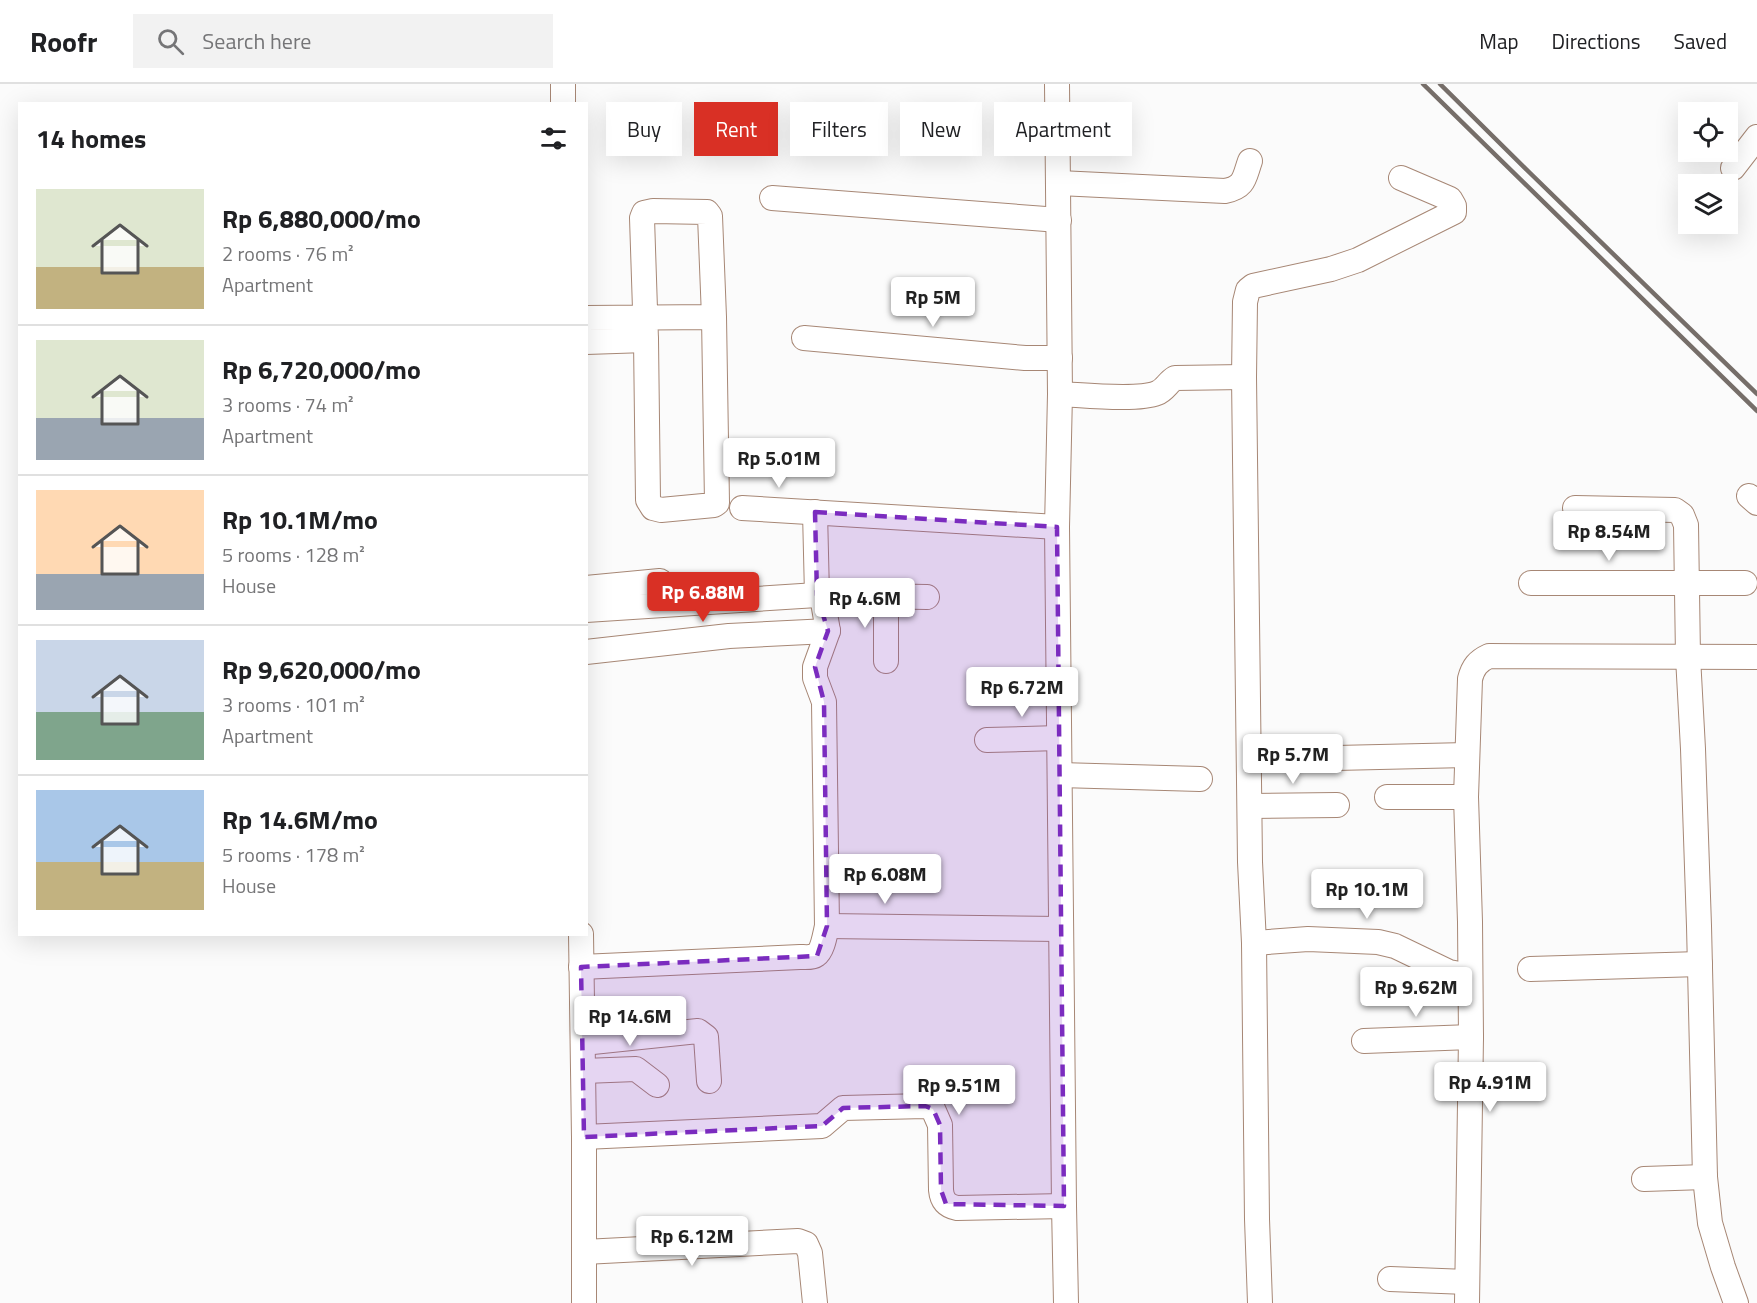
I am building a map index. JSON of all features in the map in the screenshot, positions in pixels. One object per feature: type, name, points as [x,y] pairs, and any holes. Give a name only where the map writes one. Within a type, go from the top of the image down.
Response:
[{"type":"street","points":[[563,84],[563,102]]},
{"type":"street","points":[[1057,84],[1060,358],[1057,527],[1066,1303]]},
{"type":"street","points":[[1733,168],[1757,137]]},
{"type":"street","points":[[1059,183],[1225,191],[1236,189],[1242,183],[1250,161]]},
{"type":"street","points":[[1260,1303],[1249,760],[1245,302],[1250,288],[1330,270],[1358,260],[1454,212],[1450,199],[1401,178]]},
{"type":"street","points":[[772,198],[1059,220]]},
{"type":"street","points":[[653,210],[707,212],[710,216],[714,317],[717,503],[662,510],[653,508],[648,500],[642,218],[644,213],[653,210]]},
{"type":"street","points":[[588,342],[714,317]]},
{"type":"street","points":[[588,318],[645,329]]},
{"type":"street","points":[[804,338],[1024,358],[1060,358]]},
{"type":"street","points":[[1060,394],[1142,396],[1159,392],[1175,378],[1244,377]]},
{"type":"street","points":[[742,508],[1057,527]]},
{"type":"street","points":[[1575,508],[1675,510],[1682,515],[1686,525],[1688,657],[1693,749],[1705,1177],[1710,1223],[1736,1303]]},
{"type":"street","points":[[582,967],[811,956],[816,955],[819,951],[827,926],[824,702],[815,678],[815,667],[828,631],[823,602],[817,595],[815,512]]},
{"type":"street","points":[[588,588],[660,581]]},
{"type":"street","points":[[1531,583],[1745,583]]},
{"type":"street","points":[[588,610],[817,595],[927,597]]},
{"type":"street","points":[[886,597],[886,661]]},
{"type":"street","points":[[588,652],[729,636],[828,631]]},
{"type":"street","points":[[1390,1279],[1467,1293],[1471,1037],[1466,797],[1470,679],[1476,664],[1489,656],[1757,657]]},
{"type":"street","points":[[987,740],[1059,738]]},
{"type":"street","points":[[1249,760],[1467,755]]},
{"type":"street","points":[[1060,775],[1200,779]]},
{"type":"street","points":[[1387,797],[1466,797]]},
{"type":"street","points":[[1250,806],[1337,805]]},
{"type":"street","points":[[827,926],[1060,930]]},
{"type":"street","points":[[581,936],[584,1071],[584,1303]]},
{"type":"street","points":[[1254,943],[1308,939],[1378,942],[1395,946],[1449,972],[1470,976]]},
{"type":"street","points":[[1530,969],[1700,964]]},
{"type":"street","points":[[583,1043],[698,1031],[706,1037],[709,1081]]},
{"type":"street","points":[[1364,1041],[1471,1037]]},
{"type":"street","points":[[584,1071],[636,1068],[657,1085]]},
{"type":"street","points":[[584,1137],[824,1125],[843,1108],[929,1107],[936,1114],[940,1125],[941,1197],[946,1204],[957,1208],[1064,1206]]},
{"type":"street","points":[[1644,1179],[1705,1177]]},
{"type":"street","points":[[584,1252],[798,1241],[806,1244],[810,1253],[815,1303]]},
{"type":"highlighted area","points":[[815,512],[1057,527],[1064,1206],[946,1204],[941,1190],[940,1125],[933,1109],[925,1106],[843,1108],[822,1126],[584,1137],[581,967],[817,956],[827,926],[824,702],[815,667],[828,631],[817,595]]},
{"type":"railway","points":[[1423,84],[1757,411]]},
{"type":"railway","points":[[1440,84],[1757,394]]}]
